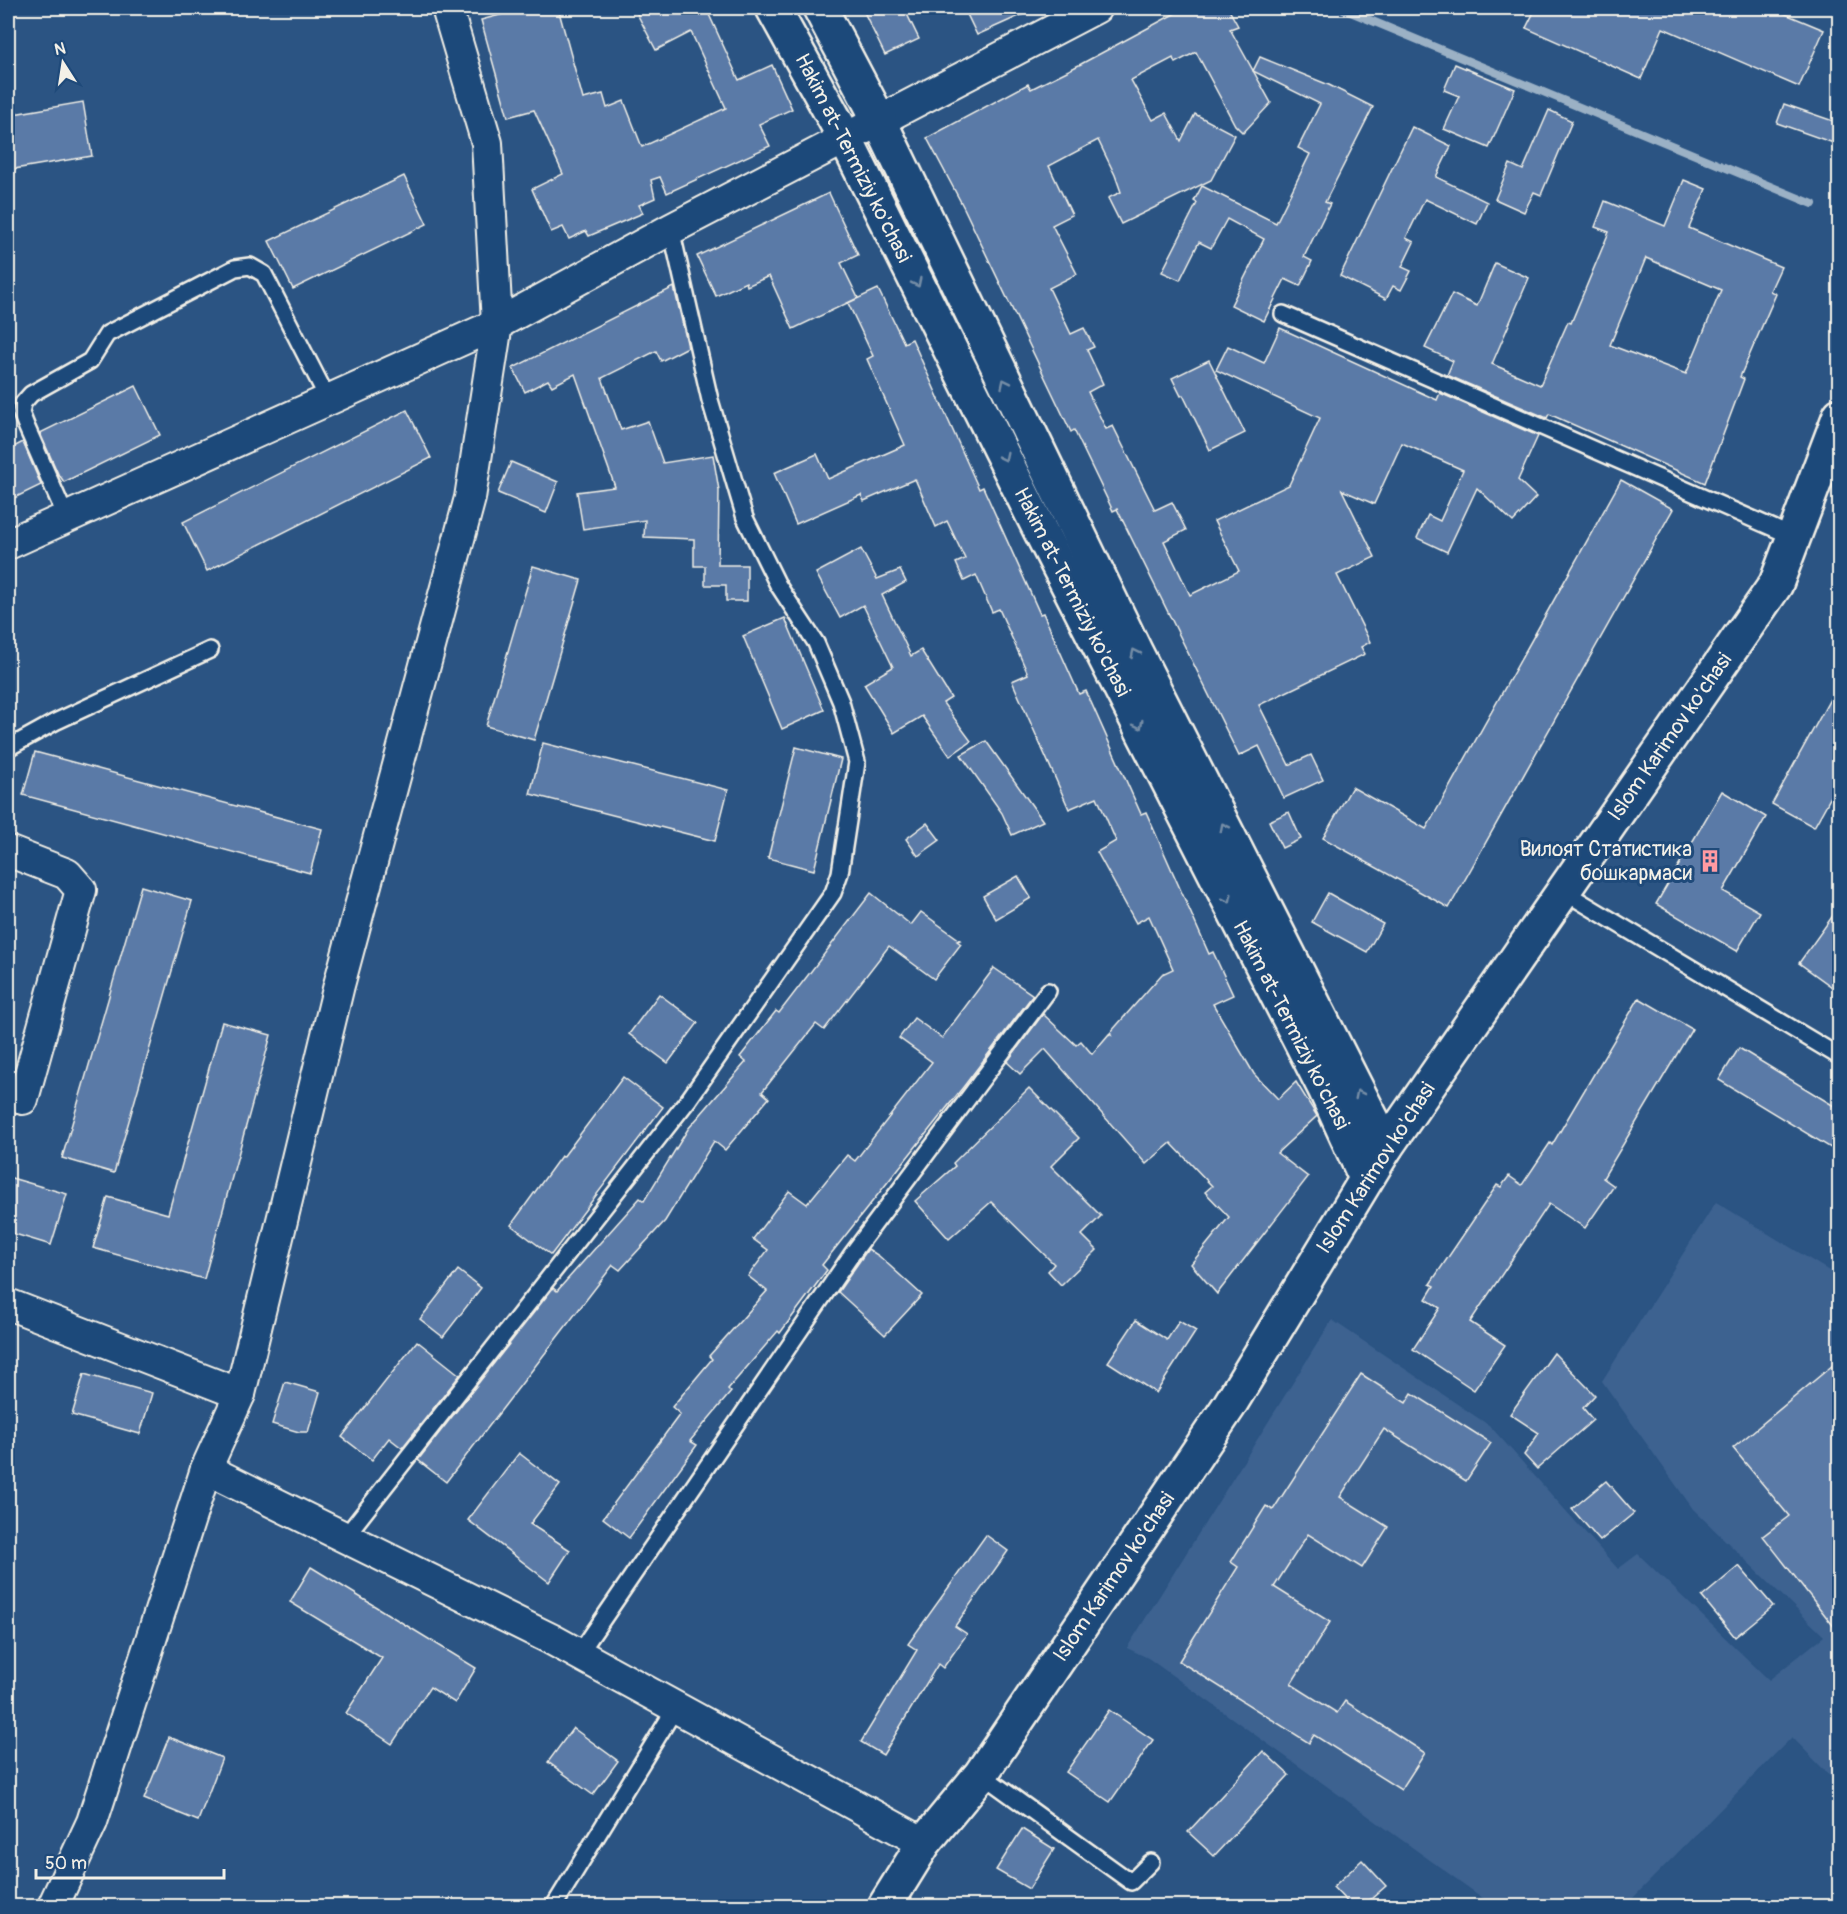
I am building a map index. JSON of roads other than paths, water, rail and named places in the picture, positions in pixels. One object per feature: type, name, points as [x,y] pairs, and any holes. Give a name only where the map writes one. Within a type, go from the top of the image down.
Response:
[{"type":"main road","name":"Hakim at-Termiziy ko'chasi","points":[[773,8],[845,138],[1040,530],[1325,1089],[1366,1178]]},
{"type":"main road","name":"Hakim at-Termiziy ko'chasi","points":[[820,8],[879,120],[1135,651],[1386,1147]]},
{"type":"main road","name":"Islom Karimov ko'chasi","points":[[885,1906],[924,1843],[981,1774],[1229,1406],[1386,1147],[1776,584],[1839,415]]},
{"type":"street","points":[[53,1906],[92,1822],[206,1468],[240,1394],[339,985],[470,498],[497,324],[488,143],[447,8]]},
{"type":"street","points":[[8,543],[497,324],[670,229],[1096,8]]},
{"type":"street","points":[[8,851],[67,874],[81,890],[23,1099]]},
{"type":"street","points":[[8,1304],[240,1394]]},
{"type":"street","points":[[206,1468],[579,1654],[924,1843]]},
{"type":"lane","points":[[345,1537],[689,1099],[833,893],[840,873],[857,762],[841,702],[816,643],[778,585],[745,518],[710,400],[670,229]]},
{"type":"lane","points":[[66,517],[21,413],[23,402],[32,394],[90,361],[107,334],[235,268],[250,266],[264,274],[328,399]]},
{"type":"lane","points":[[1283,314],[1794,537]]},
{"type":"lane","points":[[8,748],[55,722],[210,650]]},
{"type":"lane","points":[[1563,891],[1839,1057]]},
{"type":"lane","points":[[579,1654],[852,1254],[1048,991]]},
{"type":"lane","points":[[554,1906],[676,1707]]},
{"type":"lane","points":[[981,1774],[1131,1882],[1150,1862]]},
{"type":"waterway","points":[[1341,8],[1813,204]]},
{"type":"place","name":"Вилоят Статистика бошкармаси","points":[[1710,861]]}]
